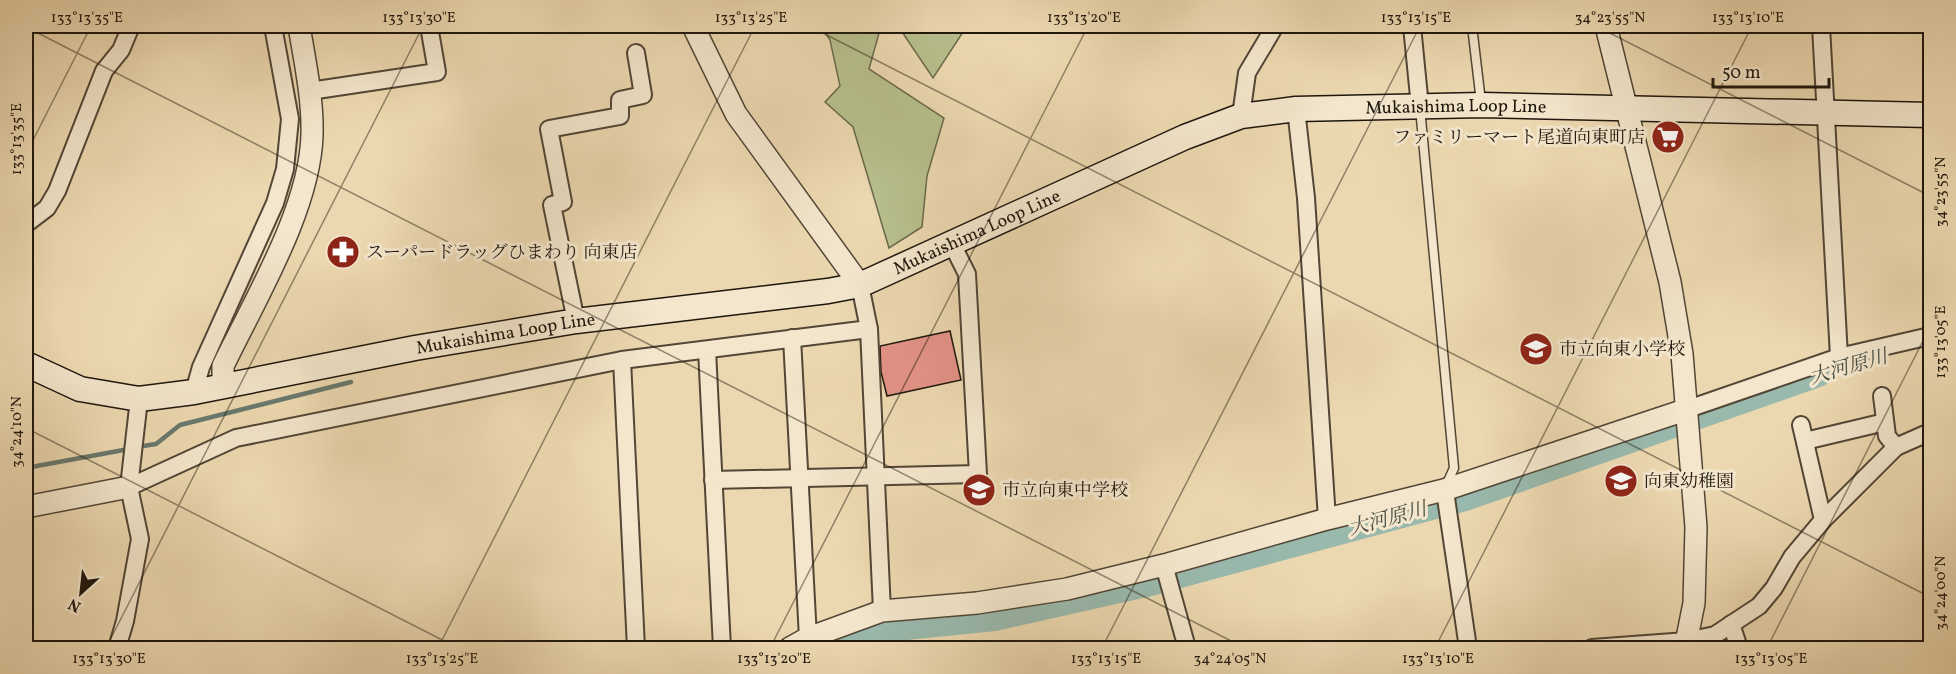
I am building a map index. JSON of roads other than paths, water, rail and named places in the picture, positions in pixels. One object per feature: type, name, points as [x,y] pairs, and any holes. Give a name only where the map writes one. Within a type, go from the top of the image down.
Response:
[{"type":"main road","name":"Mukaishima Loop Line","points":[[26,364],[80,389],[138,409],[194,392],[415,348],[576,321],[828,291],[860,285],[1185,137],[1241,116],[1296,109],[1482,105],[1930,115]]},
{"type":"street","points":[[26,224],[47,208],[57,191],[104,71],[121,50],[131,26]]},
{"type":"street","points":[[194,392],[201,367],[275,204],[285,169],[290,119],[273,26]]},
{"type":"street","points":[[223,386],[223,366],[299,207],[307,176],[312,136],[310,92],[299,26]]},
{"type":"street","points":[[310,92],[437,72],[429,26]]},
{"type":"street","points":[[693,26],[736,114],[860,285],[869,329],[882,611]]},
{"type":"street","points":[[1241,116],[1247,73],[1275,26]]},
{"type":"street","points":[[1413,26],[1420,107]]},
{"type":"street","points":[[1606,26],[1670,282],[1688,409],[1696,527],[1694,603],[1686,645]]},
{"type":"street","points":[[1821,26],[1839,357]]},
{"type":"street","points":[[576,321],[552,205],[563,202],[549,129],[620,116],[620,100],[643,95],[636,53]]},
{"type":"street","points":[[1296,109],[1306,198],[1327,519]]},
{"type":"street","points":[[713,480],[875,474],[978,474],[967,274],[951,242]]},
{"type":"street","points":[[26,508],[131,478],[236,438],[622,360],[869,329]]},
{"type":"street","points":[[790,648],[808,638],[882,611],[977,603],[1067,589],[1164,565],[1327,519],[1446,499],[1688,409],[1839,357],[1930,336]]},
{"type":"street","points":[[792,338],[808,638]]},
{"type":"street","points":[[707,350],[722,648]]},
{"type":"street","points":[[622,360],[636,648]]},
{"type":"street","points":[[1882,396],[1887,436],[1896,447]]},
{"type":"street","points":[[117,648],[125,621],[140,539],[131,478],[138,409]]},
{"type":"street","points":[[1823,520],[1803,433],[1885,422]]},
{"type":"street","points":[[1592,648],[1686,645],[1715,635],[1759,606],[1774,588],[1792,556],[1823,520],[1896,447],[1930,432]]},
{"type":"street","points":[[1446,499],[1468,648]]},
{"type":"street","points":[[1164,565],[1186,648]]},
{"type":"street","points":[[1731,624],[1739,648]]},
{"type":"lane","points":[[1472,26],[1482,105]]},
{"type":"lane","points":[[1420,107],[1454,468],[1446,499]]},
{"type":"waterway","name":"大河原川","points":[[833,648],[877,629],[994,617],[1150,582],[1465,497],[1818,373]]},
{"type":"waterway","points":[[137,447],[156,444],[180,425],[351,382]]},
{"type":"waterway","points":[[26,468],[129,449]]},
{"type":"place","name":"ファミリーマート尾道向東町店","points":[[1668,137]]},
{"type":"place","name":"スーパードラッグひまわり 向東店","points":[[343,252]]},
{"type":"place","name":"市立向東小学校","points":[[1536,349]]},
{"type":"place","name":"向東幼稚園","points":[[1621,481]]},
{"type":"place","name":"市立向東中学校","points":[[979,490]]}]
